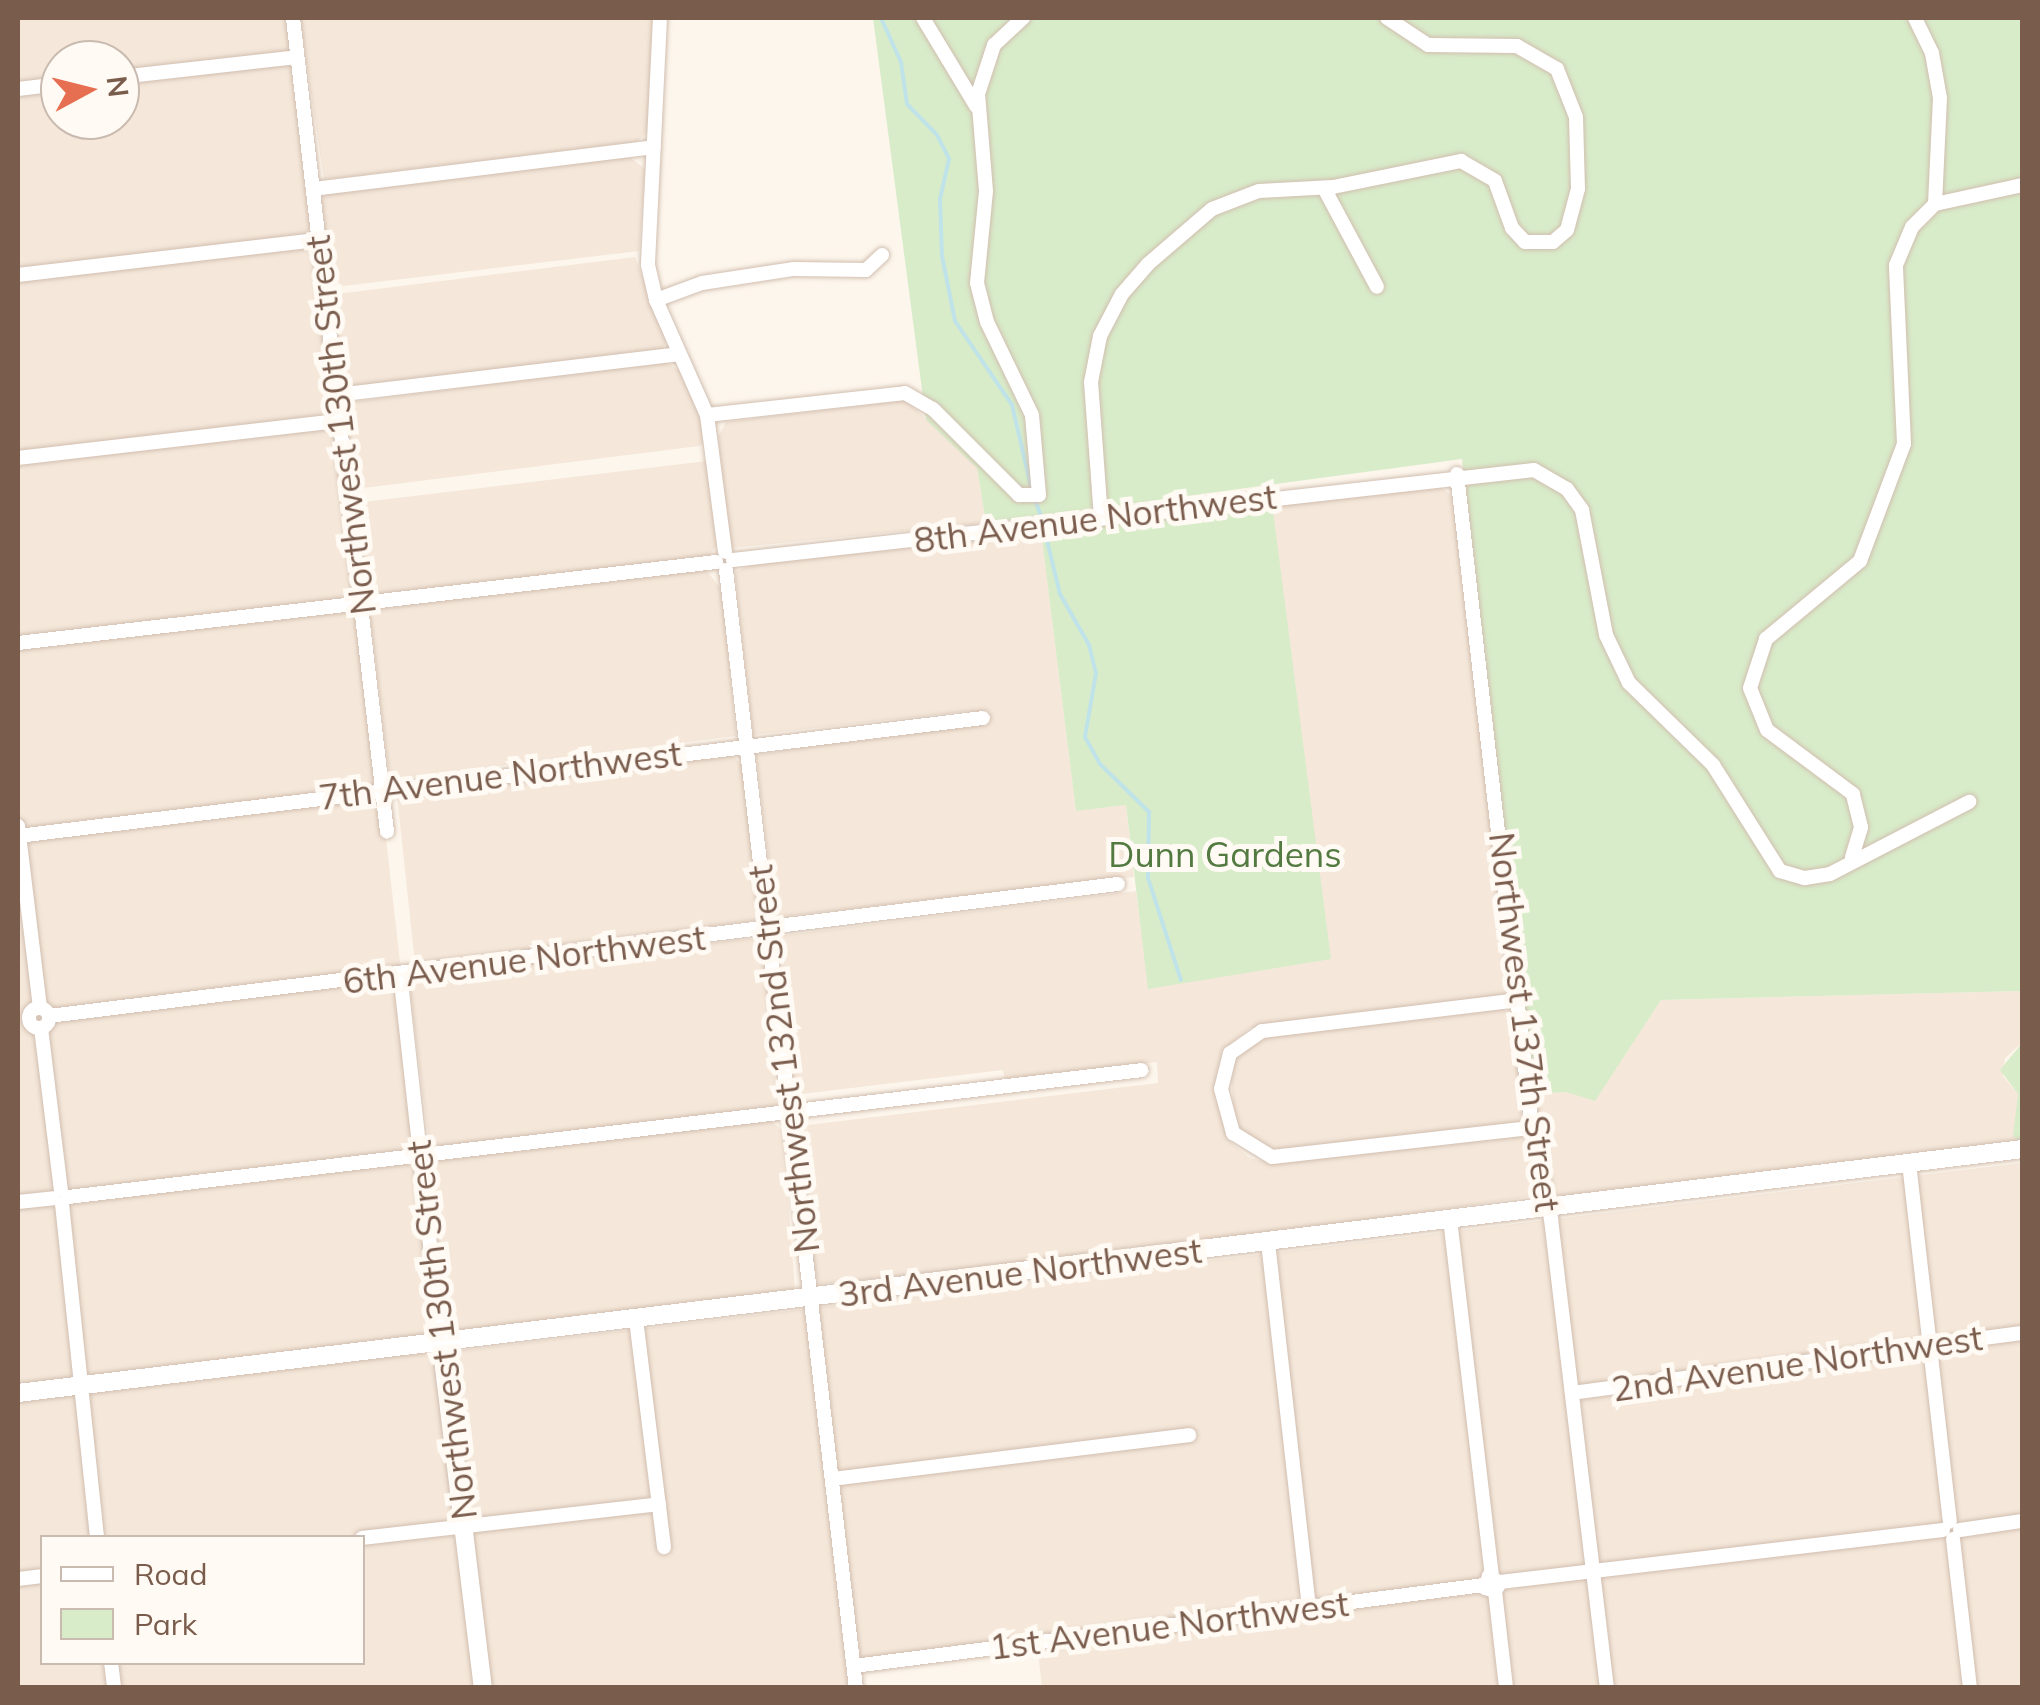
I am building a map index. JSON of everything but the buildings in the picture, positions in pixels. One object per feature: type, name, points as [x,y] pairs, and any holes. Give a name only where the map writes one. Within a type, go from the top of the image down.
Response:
[{"type":"street","name":"Northwest 130th Street","points":[[293,18],[387,832]]},
{"type":"street","name":"Northwest 132nd Street","points":[[660,18],[648,253],[656,300],[707,414],[856,1688]]},
{"type":"street","points":[[923,18],[977,108]]},
{"type":"street","points":[[707,414],[893,392],[925,403],[1034,497],[1040,458],[1028,400],[980,302],[986,191],[977,108],[994,45],[1022,18]]},
{"type":"street","points":[[1094,519],[1092,369],[1122,294],[1171,240],[1212,209],[1259,191],[1324,188],[1461,161],[1495,181],[1512,228],[1525,242],[1553,242],[1571,222],[1578,189],[1576,117],[1570,88],[1553,64],[1517,46],[1428,45],[1387,18]]},
{"type":"street","points":[[1915,18],[1938,74],[1935,204]]},
{"type":"street","points":[[140,75],[297,56]]},
{"type":"street","points":[[312,189],[653,147]]},
{"type":"street","points":[[1852,857],[1861,827],[1853,794],[1767,730],[1752,702],[1751,672],[1766,639],[1850,570],[1868,547],[1907,428],[1896,265],[1912,226],[1935,204],[2022,185]]},
{"type":"street","points":[[1324,188],[1376,287]]},
{"type":"street","points":[[18,275],[318,240]]},
{"type":"street","points":[[656,300],[702,284],[794,269],[866,270],[882,254]]},
{"type":"street","points":[[336,396],[680,354]]},
{"type":"street","points":[[18,458],[339,421]]},
{"type":"street","name":"8th Avenue Northwest","points":[[18,643],[1457,474],[1534,470],[1567,490],[1586,523],[1606,635],[1629,683],[1713,765],[1780,871],[1817,878],[1852,857],[1969,802]]},
{"type":"street","name":"Northwest 137th Street","points":[[1457,474],[1532,1128],[1547,1206],[1607,1688]]},
{"type":"street","name":"7th Avenue Northwest","points":[[18,836],[982,718]]},
{"type":"street","points":[[18,826],[35,1018],[61,1197],[97,1535]]},
{"type":"street","name":"6th Avenue Northwest","points":[[35,1018],[1118,884]]},
{"type":"street","name":"Northwest 130th Street","points":[[400,973],[482,1688]]},
{"type":"street","points":[[1520,1000],[1262,1031],[1236,1046],[1226,1062],[1224,1107],[1240,1142],[1272,1157],[1532,1128]]},
{"type":"street","points":[[18,1202],[1142,1070]]},
{"type":"street","name":"3rd Avenue Northwest","points":[[18,1393],[2022,1149]]},
{"type":"street","points":[[1909,1162],[1970,1688]]},
{"type":"street","points":[[1450,1219],[1506,1688]]},
{"type":"street","points":[[1268,1242],[1309,1606]]},
{"type":"street","points":[[636,1319],[664,1547]]},
{"type":"street","name":"2nd Avenue Northwest","points":[[1572,1393],[2022,1333]]},
{"type":"street","points":[[832,1478],[1189,1435]]},
{"type":"street","points":[[365,1538],[659,1504]]},
{"type":"street","name":"1st Avenue Northwest","points":[[854,1666],[1594,1570],[2022,1521]]},
{"type":"shaded area","points":[[18,18],[292,18],[483,1687],[18,1687]]},
{"type":"shaded area","points":[[300,18],[655,18],[647,133],[636,142],[324,180]]},
{"type":"shaded area","points":[[627,155],[645,169],[639,251],[343,286],[332,278],[321,201],[327,193]]},
{"type":"shaded area","points":[[635,257],[666,342],[663,349],[347,389],[342,382],[332,301],[337,294]]},
{"type":"shaded area","points":[[666,362],[682,372],[700,411],[705,442],[699,446],[355,489],[345,411],[351,402]]},
{"type":"shaded area","points":[[906,400],[977,468],[986,523],[731,548],[718,437],[726,422]]},
{"type":"shaded area","points":[[707,461],[718,544],[708,557],[378,594],[365,579],[356,506],[363,502]]},
{"type":"shaded area","points":[[1437,484],[1451,495],[1456,515],[1512,988],[1503,996],[1249,1028],[1222,1051],[1215,1093],[1229,1141],[1250,1158],[1276,1164],[1524,1134],[1532,1196],[1178,1248],[820,1284],[813,1270],[799,1126],[1158,1083],[1157,1062],[1005,1080],[1003,1070],[793,1095],[779,936],[1136,891],[1149,988],[1272,503]]},
{"type":"shaded area","points":[[1041,532],[1076,810],[1126,805],[1134,877],[776,917],[756,755],[971,722],[969,711],[753,735],[735,572],[755,563]]},
{"type":"shaded area","points":[[706,570],[722,590],[736,736],[402,778],[389,773],[370,615],[377,606]]},
{"type":"shaded area","points":[[729,752],[743,766],[759,920],[415,963],[397,796]]},
{"type":"shaded area","points":[[757,938],[764,949],[777,1106],[439,1147],[429,1142],[410,991],[417,976]]},
{"type":"shaded area","points":[[2022,991],[2022,1043],[2005,1058],[2003,1076],[2018,1094],[2018,1142],[1557,1198],[1545,1176],[1535,1094],[1566,1092],[1595,1100],[1661,1000]]},
{"type":"shaded area","points":[[1502,1008],[1513,1015],[1522,1124],[1282,1151],[1243,1137],[1235,1124],[1230,1065],[1259,1038]]},
{"type":"shaded area","points":[[771,1121],[783,1131],[795,1290],[458,1332],[449,1326],[428,1173],[438,1159]]},
{"type":"shaded area","points":[[2022,1163],[2022,1687],[1042,1688],[1037,1643],[854,1666],[855,1687],[485,1687],[456,1351]]},
{"type":"green space","points":[[873,18],[2022,18],[2022,991],[1661,1000],[1595,1101],[1566,1092],[1535,1094],[1462,459],[986,523],[977,468],[926,420]]},
{"type":"green space","name":"Dunn Gardens","points":[[1272,503],[1331,959],[1148,989],[1126,805],[1076,811],[1041,532]]},
{"type":"green space","points":[[2022,1043],[2022,1142],[2013,1136],[2018,1094],[2000,1070]]},
{"type":"waterway","points":[[881,18],[901,62],[907,104],[937,135],[949,159],[940,199],[942,256],[955,321],[1012,405],[1032,491]]},
{"type":"waterway","points":[[1035,499],[1042,519]]},
{"type":"waterway","points":[[1044,528],[1060,594],[1089,645],[1096,673],[1085,737],[1100,764],[1149,812],[1148,878],[1181,980]]}]
